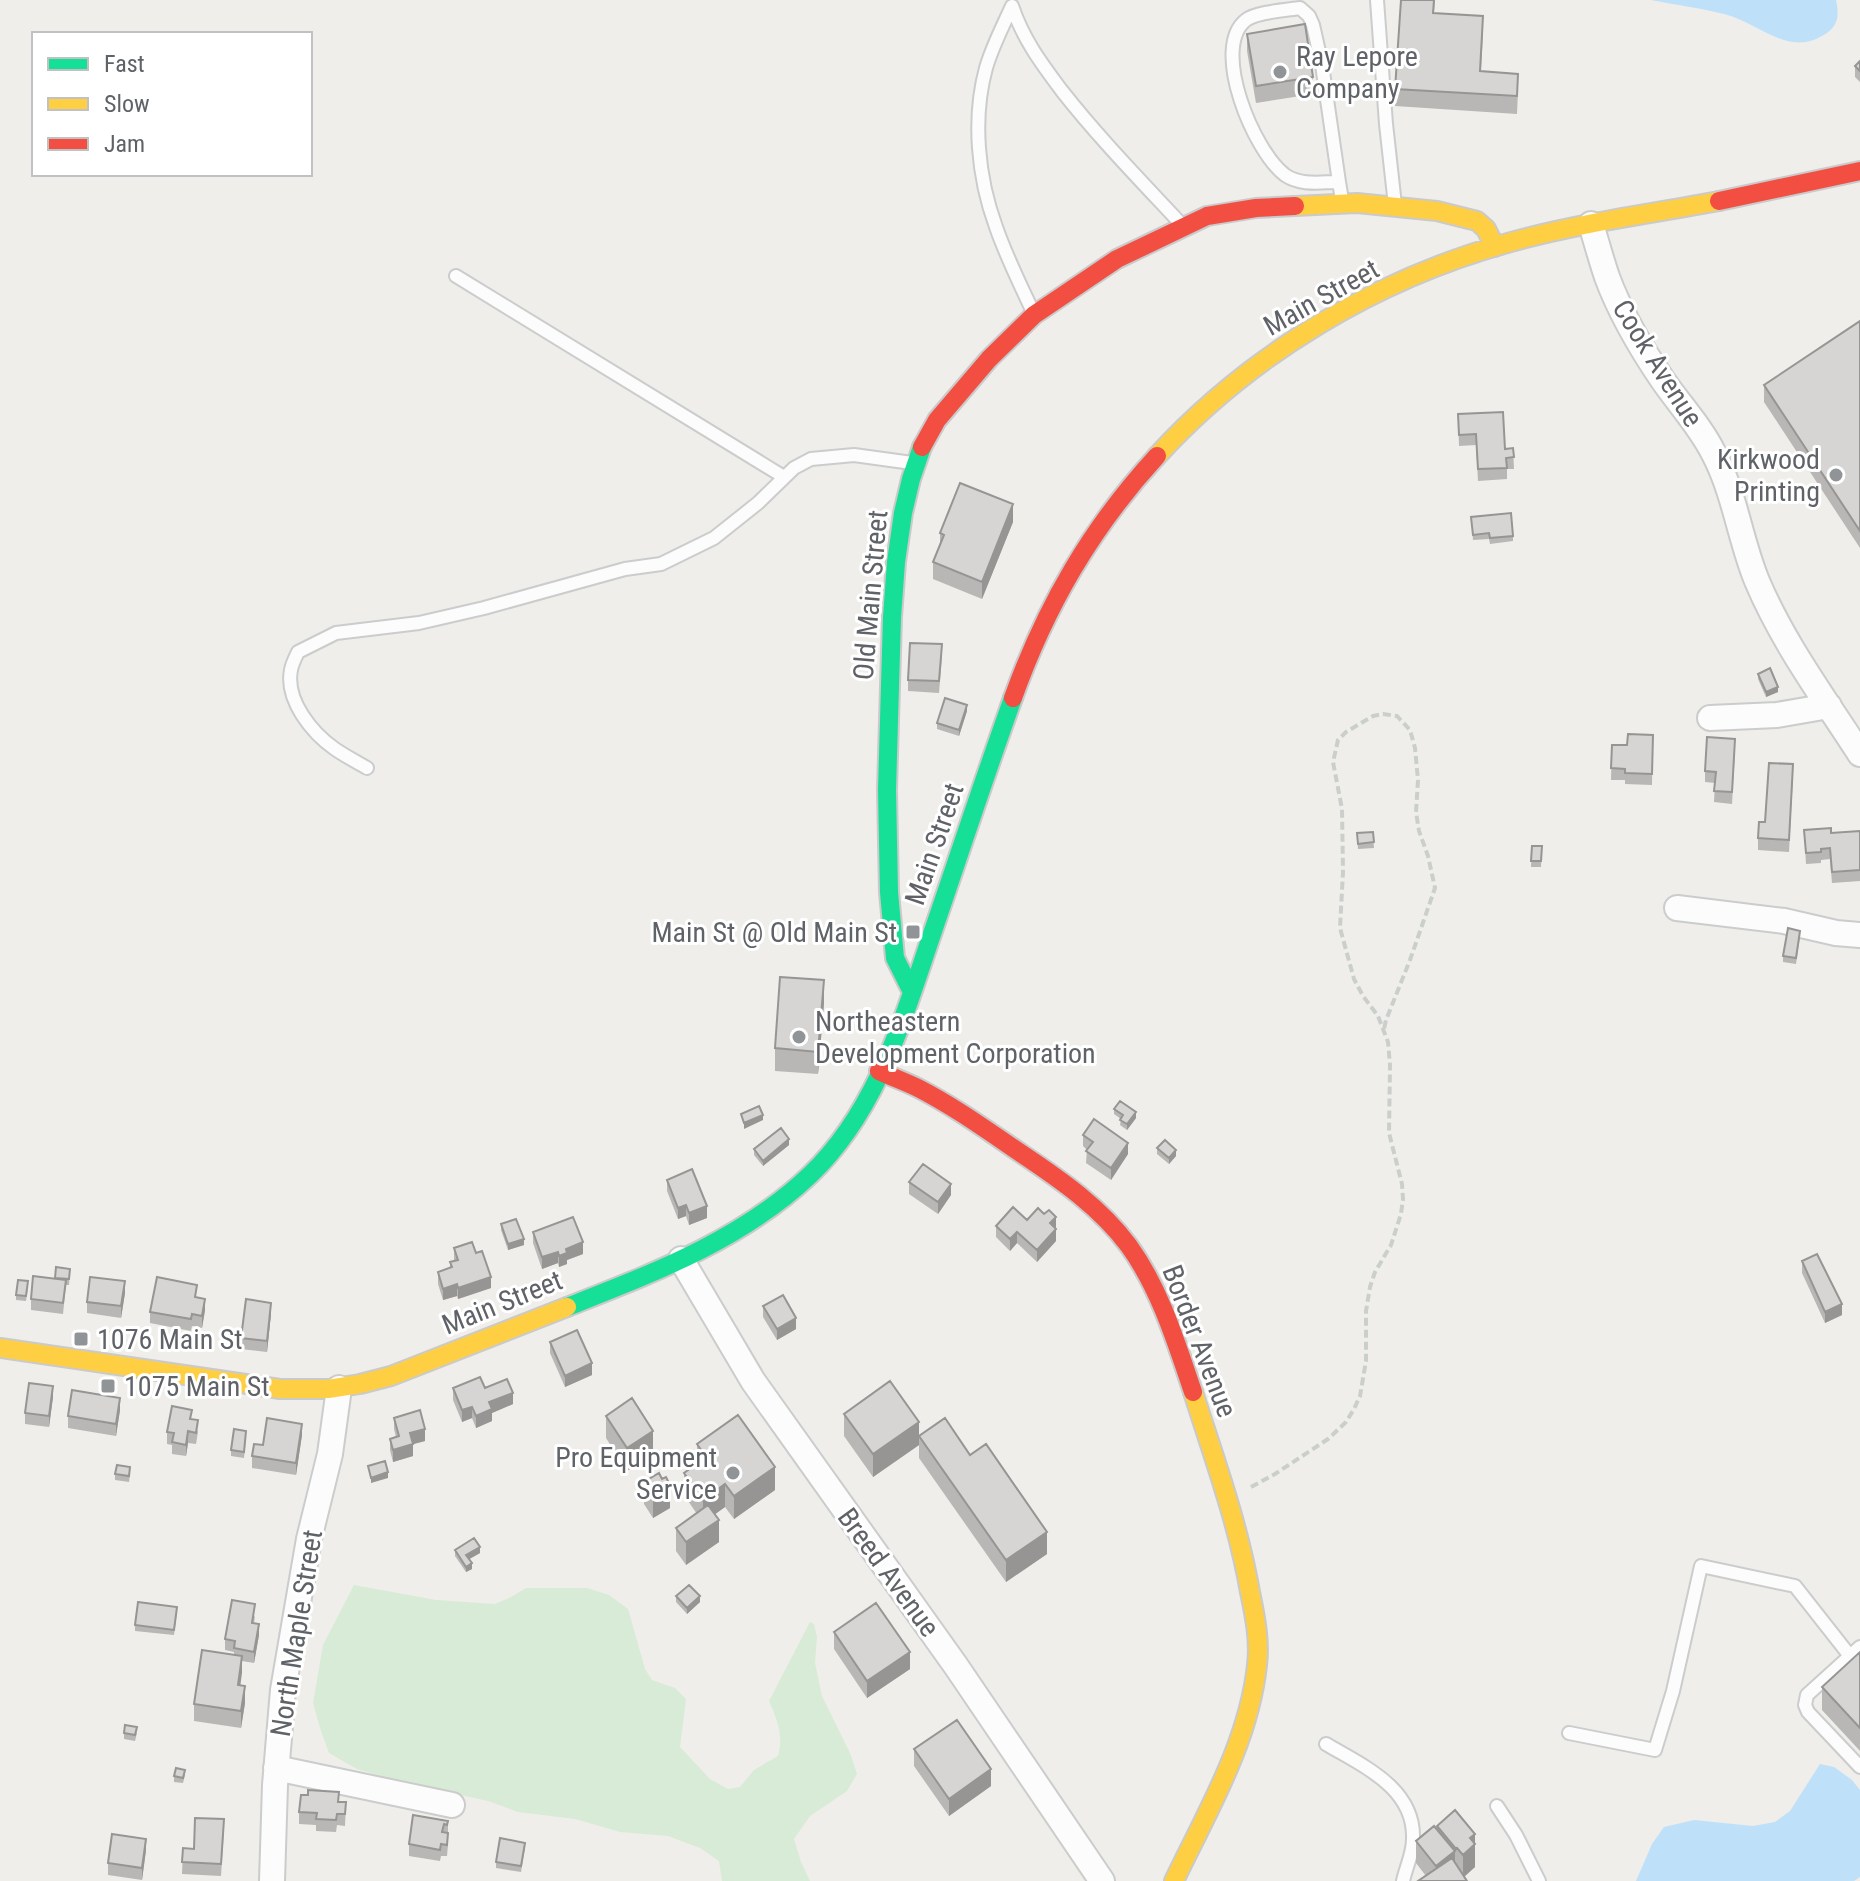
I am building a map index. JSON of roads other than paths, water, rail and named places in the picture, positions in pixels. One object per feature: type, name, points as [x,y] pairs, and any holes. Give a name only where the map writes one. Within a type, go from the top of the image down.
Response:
[{"type":"main road","name":"Main Street","points":[[0,1348],[280,1389],[312,1391],[339,1388],[376,1381],[407,1370],[636,1279],[744,1226],[801,1183],[828,1156],[870,1095],[912,992],[1015,693],[1042,625],[1081,554],[1121,497],[1159,453],[1220,394],[1273,354],[1361,302],[1457,260],[1546,233],[1860,171]]},
{"type":"main road","name":"Old Main Street","points":[[912,992],[895,958],[889,892],[887,790],[892,617],[903,513],[915,464],[937,420],[989,359],[1034,315],[1117,259],[1207,216],[1301,204],[1342,203],[1437,211],[1477,221],[1486,229],[1495,247]]},
{"type":"main road","name":"Border Avenue","points":[[879,1071],[918,1088],[989,1131],[1079,1195],[1105,1217],[1122,1238],[1139,1261],[1158,1298],[1229,1498],[1242,1549],[1258,1641],[1257,1667],[1247,1714],[1221,1781],[1174,1881]]},
{"type":"street","name":"Cook Avenue","points":[[1591,224],[1607,277],[1628,321],[1660,377],[1716,457],[1756,579],[1768,605],[1797,658],[1860,754]]},
{"type":"street","points":[[1710,718],[1777,715],[1829,706]]},
{"type":"street","points":[[1677,908],[1784,921],[1860,935]]},
{"type":"street","name":"Breed Avenue","points":[[681,1259],[753,1381],[956,1666],[1102,1881]]},
{"type":"street","name":"North Maple Street","points":[[272,1881],[276,1768],[283,1690],[309,1539],[330,1454],[339,1388]]},
{"type":"street","points":[[276,1768],[452,1805]]},
{"type":"lane","points":[[1377,0],[1396,208]]},
{"type":"lane","points":[[1013,3],[1022,32],[1040,62],[1083,118],[1183,226]]},
{"type":"lane","points":[[1013,3],[986,67],[978,131],[987,200],[1034,315]]},
{"type":"lane","points":[[1339,182],[1300,183],[1285,175],[1269,159],[1250,126],[1232,62],[1236,30],[1249,17],[1300,8],[1309,16],[1322,65],[1339,182],[1342,203]]},
{"type":"lane","points":[[456,276],[784,477]]},
{"type":"lane","points":[[367,768],[335,750],[314,732],[297,705],[290,687],[291,669],[298,652],[336,633],[419,623],[625,569],[661,564],[714,538],[758,503],[794,468],[811,459],[854,455],[915,464]]},
{"type":"lane","points":[[1569,1733],[1655,1750],[1673,1691],[1701,1566],[1795,1586],[1855,1652],[1809,1693],[1805,1705],[1808,1712],[1860,1767]]},
{"type":"lane","points":[[1326,1744],[1394,1789],[1405,1802],[1412,1818],[1413,1839],[1403,1881]]},
{"type":"lane","points":[[1497,1806],[1516,1835],[1539,1881]]},
{"type":"water","points":[[1651,0],[1836,0],[1838,14],[1834,26],[1827,33],[1800,42],[1776,37],[1724,14]]},
{"type":"water","points":[[1820,1764],[1834,1767],[1860,1790],[1860,1877],[1854,1881],[1636,1881],[1652,1844],[1664,1827],[1694,1820],[1753,1826],[1775,1822],[1790,1811]]},
{"type":"place","name":"Ray Lepore Company","points":[[1280,72]]},
{"type":"place","name":"Kirkwood Printing","points":[[1836,475]]},
{"type":"place","name":"Main St @ Old Main St","points":[[913,932]]},
{"type":"place","name":"Northeastern Development Corporation","points":[[799,1037]]},
{"type":"place","name":"1076 Main St","points":[[81,1339]]},
{"type":"place","name":"1075 Main St","points":[[108,1386]]},
{"type":"place","name":"Pro Equipment Service","points":[[733,1473]]}]
